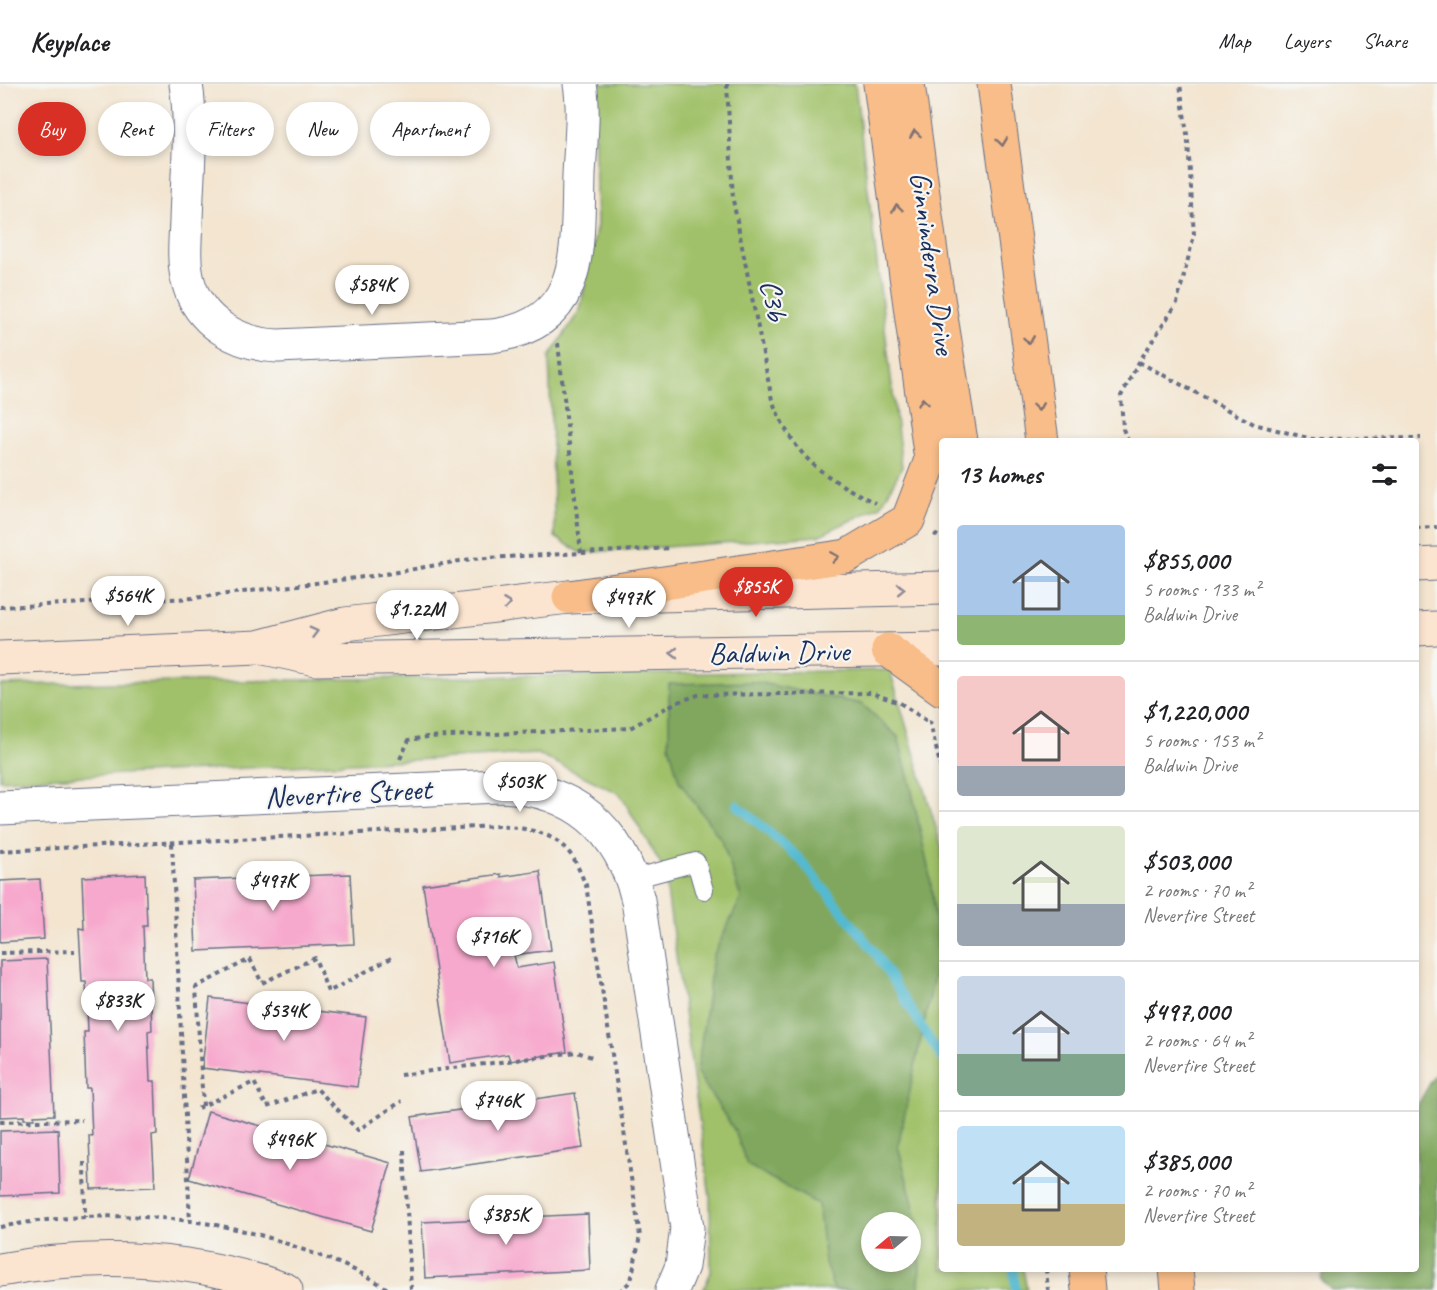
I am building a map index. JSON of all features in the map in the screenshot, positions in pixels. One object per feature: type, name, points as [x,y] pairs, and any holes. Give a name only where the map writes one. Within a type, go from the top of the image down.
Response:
[{"type":"main road","points":[[569,597],[847,555],[908,520],[931,460],[880,84]]},
{"type":"main road","name":"Ginninderra Drive","points":[[908,84],[933,267],[961,438]]},
{"type":"main road","points":[[994,84],[1042,438]]},
{"type":"main road","points":[[1419,566],[1437,564]]},
{"type":"main road","name":"Baldwin Drive","points":[[0,658],[258,647],[345,624],[569,597],[939,588]]},
{"type":"main road","points":[[1419,629],[1437,628]]},
{"type":"main road","name":"Baldwin Drive","points":[[258,647],[316,659],[939,649]]},
{"type":"main road","points":[[888,650],[939,687]]},
{"type":"main road","points":[[0,1270],[67,1260],[109,1258],[150,1260],[191,1265],[232,1274],[286,1290]]},
{"type":"main road","points":[[1086,1272],[1088,1290]]},
{"type":"main road","points":[[1176,1272],[1178,1290]]},
{"type":"street","points":[[186,84],[189,123],[186,268],[188,283],[206,315],[222,330],[249,342],[278,346],[492,336],[520,330],[534,324],[554,307],[571,279],[577,250],[580,84]]},
{"type":"street","name":"Nevertire Street","points":[[0,808],[521,787],[563,799],[582,810],[599,824],[613,840],[624,858],[633,879],[640,911],[686,1218],[686,1247],[682,1266],[672,1290]]},
{"type":"lane","points":[[633,879],[696,862],[704,890]]},
{"type":"path","name":"C3b","points":[[727,84],[733,200],[772,400],[795,446],[812,465],[851,490]]},
{"type":"path","points":[[1127,438],[1123,429],[1121,396],[1139,362],[1177,303],[1194,235],[1188,142],[1180,84]]},
{"type":"path","points":[[554,307],[581,553]]},
{"type":"path","points":[[1139,362],[1254,424],[1308,438]]},
{"type":"path","points":[[1419,528],[1437,527]]},
{"type":"path","points":[[0,607],[194,598],[380,575],[471,559],[672,548]]},
{"type":"path","points":[[389,760],[400,759],[409,740],[427,737],[630,728],[675,703],[698,695],[871,693],[900,703],[930,723],[939,760]]},
{"type":"path","points":[[0,851],[498,826],[526,829],[551,836],[571,855],[586,885],[640,1236],[631,1281],[621,1290]]},
{"type":"path","points":[[172,843],[190,1222]]},
{"type":"path","points":[[0,953],[75,951]]},
{"type":"path","points":[[393,957],[328,992],[315,958],[262,983],[250,959],[196,987],[201,1107],[254,1082],[267,1107],[317,1089],[358,1130],[402,1101]]},
{"type":"path","points":[[400,1075],[577,1052],[595,1058]]},
{"type":"path","points":[[0,1122],[82,1119]]},
{"type":"path","points":[[404,1150],[411,1290]]},
{"type":"path","points":[[84,1162],[85,1217]]},
{"type":"path","points":[[1046,1272],[1048,1290]]},
{"type":"green space","points":[[593,84],[855,84],[902,467],[881,506],[818,536],[581,553],[555,537],[549,357],[580,310],[597,225]]},
{"type":"green space","points":[[890,670],[939,838],[939,1272],[1024,1272],[1027,1290],[703,1290],[711,1272],[710,1197],[664,870],[620,794],[538,754],[0,780],[0,685]]},
{"type":"green space","points":[[756,682],[862,704],[898,737],[930,877],[939,953],[898,1146],[915,1212],[861,1212],[861,1272],[920,1272],[919,1290],[834,1290],[825,1262],[818,1204],[747,1165],[735,1131],[697,1073],[713,956],[741,898],[722,841],[679,781],[669,745],[669,684]]},
{"type":"green space","points":[[1437,1071],[1437,1290],[1331,1290],[1320,1278],[1323,1272],[1419,1272],[1419,1103]]},
{"type":"building","points":[[540,871],[551,950],[514,955],[517,968],[554,962],[567,1052],[510,1061],[508,1054],[450,1063],[423,885]]},
{"type":"building","points":[[145,874],[147,926],[143,926],[145,978],[150,978],[152,1030],[148,1031],[150,1081],[155,1081],[157,1134],[152,1135],[155,1187],[91,1189],[90,1088],[86,1088],[84,1032],[88,1032],[86,982],[82,982],[79,928],[84,929],[82,877]]},
{"type":"building","points":[[350,874],[354,944],[196,951],[193,880]]},
{"type":"building","points":[[40,879],[44,939],[0,942],[0,881]]},
{"type":"building","points":[[47,959],[54,1115],[34,1116],[34,1119],[24,1119],[24,1116],[0,1117],[0,961]]},
{"type":"building","points":[[210,998],[366,1017],[357,1087],[202,1068]]},
{"type":"building","points":[[575,1093],[583,1148],[421,1172],[412,1117]]},
{"type":"building","points":[[208,1111],[391,1163],[371,1231],[189,1179]]},
{"type":"building","points":[[58,1129],[60,1193],[0,1196],[0,1131]]},
{"type":"building","points":[[588,1214],[590,1270],[425,1278],[422,1222]]},
{"type":"waterway","points":[[737,805],[800,859],[874,951],[939,1054]]},
{"type":"waterway","points":[[1013,1272],[1016,1290]]}]
